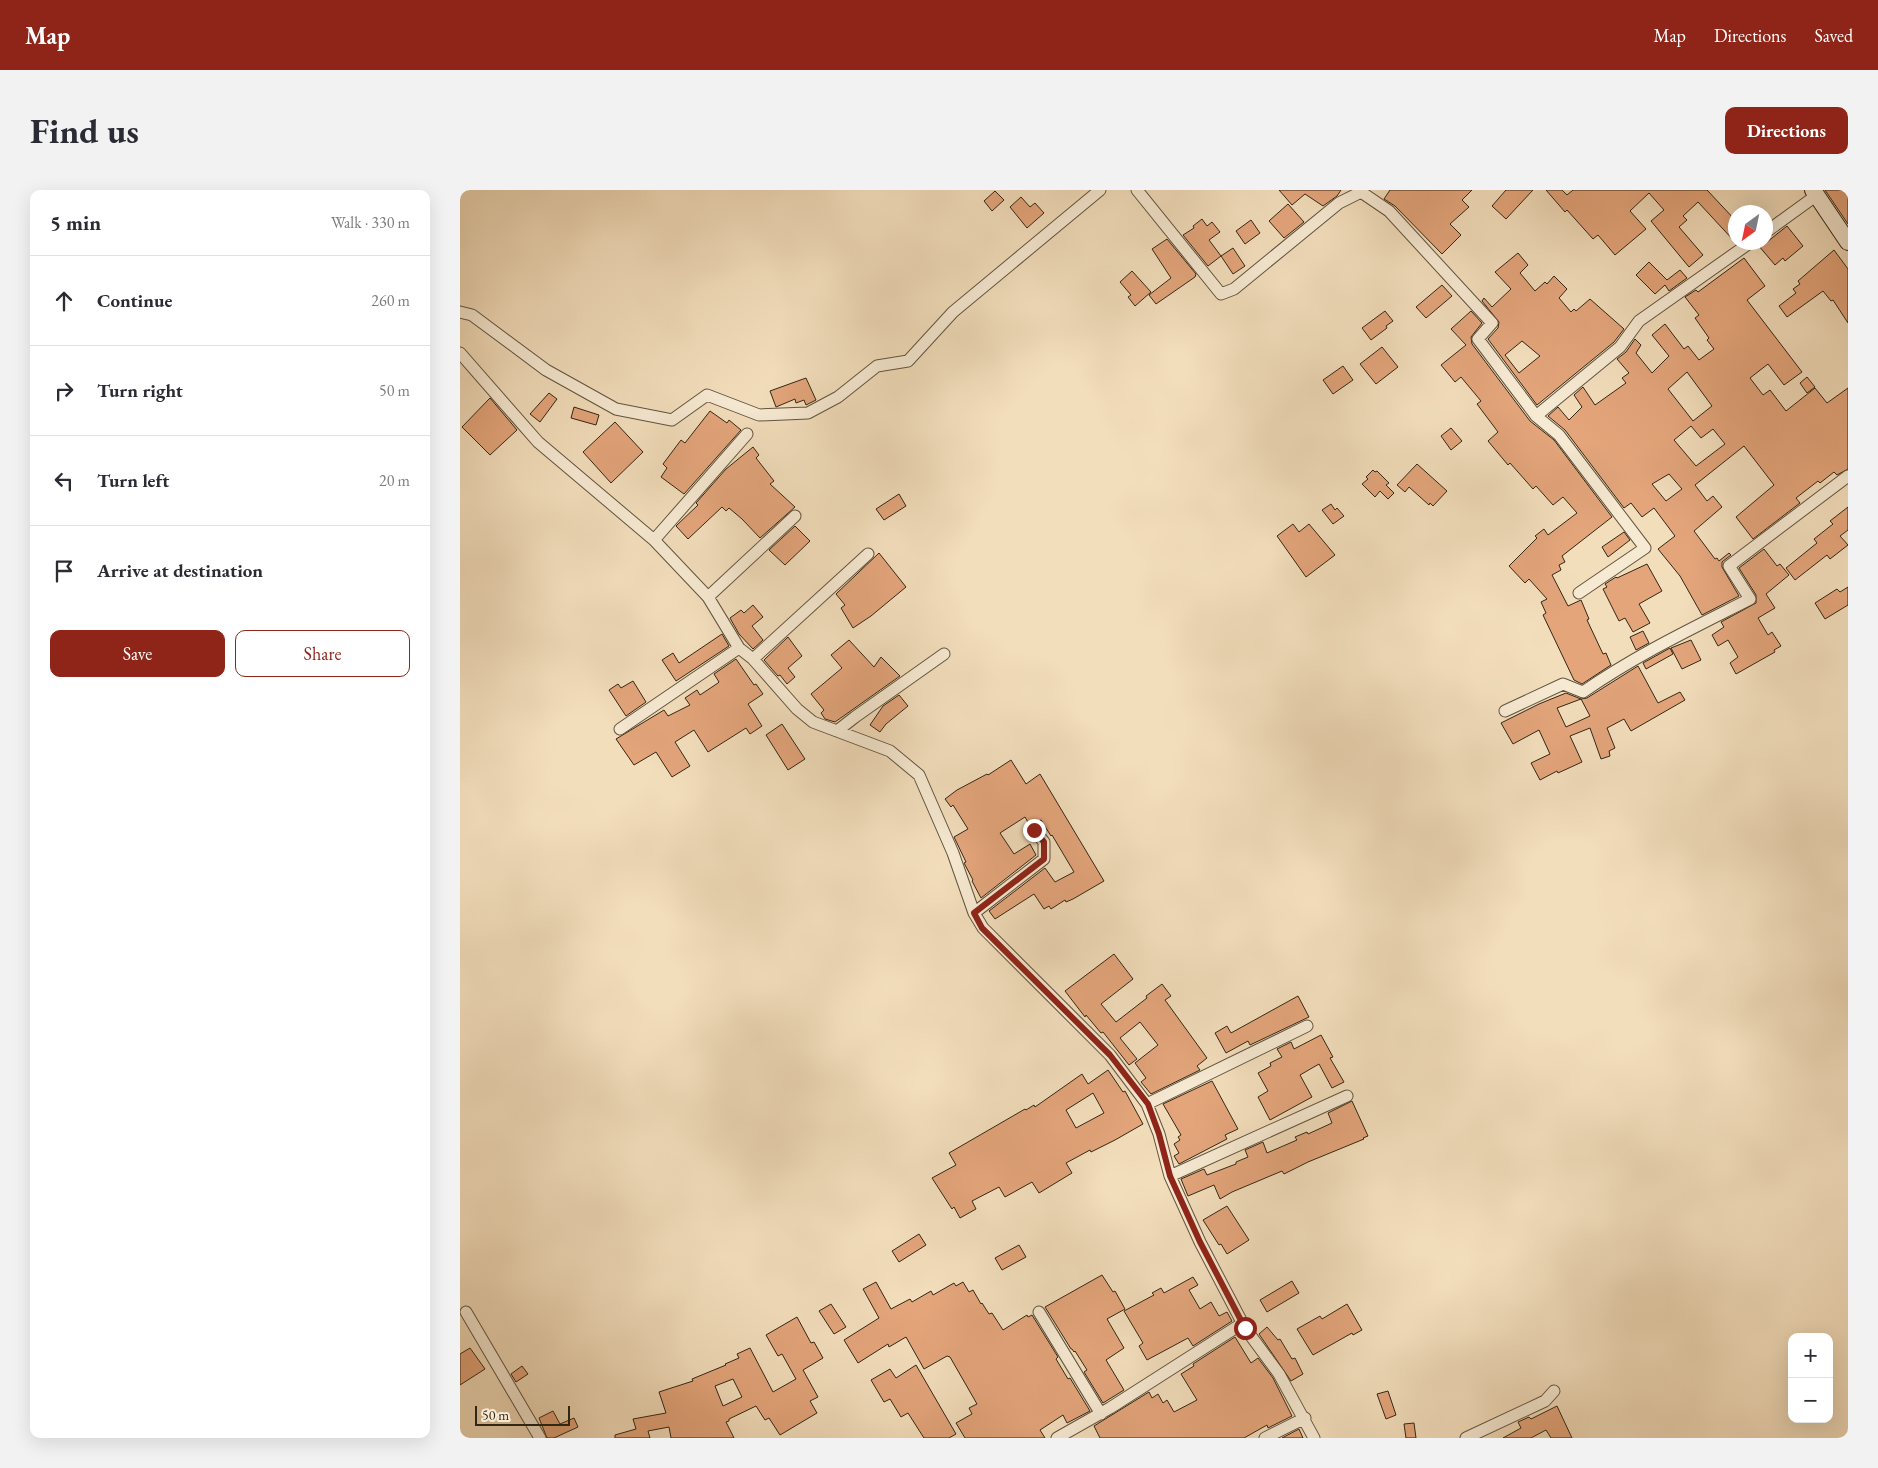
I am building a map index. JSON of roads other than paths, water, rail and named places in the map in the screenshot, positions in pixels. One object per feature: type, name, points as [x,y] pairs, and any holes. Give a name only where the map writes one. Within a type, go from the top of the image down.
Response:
[{"type":"street","points":[[460,312],[472,316],[546,370],[616,409],[672,420],[707,395],[760,415],[808,413],[838,397],[877,366],[908,362],[953,312],[1100,190]]},
{"type":"street","points":[[1137,190],[1221,294],[1234,289],[1340,204],[1361,192],[1389,211],[1492,323],[1478,340],[1536,416],[1559,435],[1645,548],[1579,593]]},
{"type":"street","points":[[1773,226],[1815,193],[1848,242]]},
{"type":"street","points":[[1536,416],[1620,347],[1639,321],[1740,250]]},
{"type":"street","points":[[460,353],[538,442],[654,540],[708,597],[739,648],[753,659],[797,709],[813,722],[890,751],[920,775],[953,853],[974,913],[982,928],[1110,1055],[1148,1104],[1159,1134],[1170,1176],[1200,1242],[1245,1328],[1279,1374],[1314,1438]]},
{"type":"street","points":[[654,540],[747,434]]},
{"type":"street","points":[[1505,711],[1563,684],[1583,692],[1669,639],[1750,599],[1729,566],[1848,476]]},
{"type":"street","points":[[708,597],[795,516]]},
{"type":"street","points":[[753,659],[868,554]]},
{"type":"street","points":[[620,729],[739,648]]},
{"type":"street","points":[[837,731],[855,716],[944,654]]},
{"type":"street","points":[[974,913],[1044,859],[1044,842],[1034,830]]},
{"type":"street","points":[[1148,1104],[1306,1026]]},
{"type":"street","points":[[1170,1176],[1347,1096]]},
{"type":"street","points":[[466,1312],[540,1438]]},
{"type":"street","points":[[1039,1312],[1100,1414]]},
{"type":"street","points":[[1057,1438],[1100,1414],[1243,1323]]},
{"type":"street","points":[[1466,1438],[1545,1401],[1554,1391]]},
{"type":"street","points":[[1265,1438],[1304,1418]]}]
